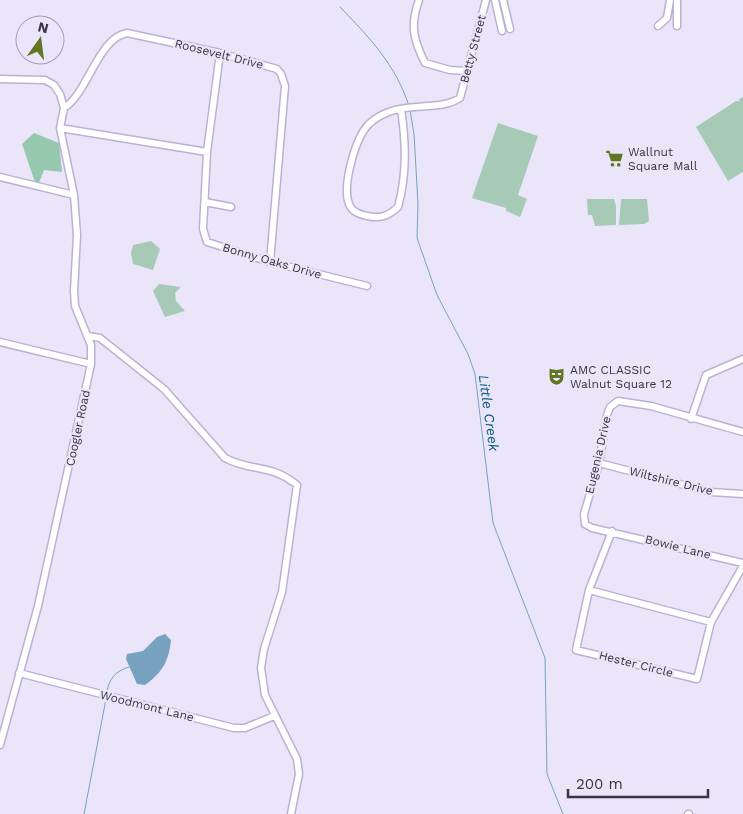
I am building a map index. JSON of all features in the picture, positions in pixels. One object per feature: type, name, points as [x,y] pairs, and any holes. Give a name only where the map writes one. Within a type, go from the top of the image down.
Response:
[{"type":"street","points":[[419,0],[414,14],[414,36],[424,63],[450,70],[467,71]]},
{"type":"street","name":"Betty Street","points":[[401,109],[406,138],[406,167],[398,207],[387,216],[375,218],[357,214],[349,204],[346,185],[357,142],[370,123],[391,111],[401,109],[445,104],[460,98],[486,0]]},
{"type":"street","points":[[495,0],[502,31]]},
{"type":"street","points":[[503,0],[510,29]]},
{"type":"street","points":[[658,26],[667,18],[670,0]]},
{"type":"street","points":[[677,0],[677,26]]},
{"type":"street","name":"Roosevelt Drive","points":[[64,108],[74,102],[99,58],[115,38],[121,34],[127,33],[220,54],[277,70],[284,80],[270,262]]},
{"type":"street","name":"Bonny Oaks Drive","points":[[220,54],[207,152],[203,229],[207,242],[270,262],[367,286]]},
{"type":"street","points":[[0,79],[45,80],[54,85],[64,108]]},
{"type":"street","name":"Coogler Road","points":[[0,745],[38,606],[91,364],[91,345],[75,306],[74,291],[78,235],[74,195],[60,128],[64,108]]},
{"type":"street","points":[[60,128],[207,152]]},
{"type":"street","points":[[0,177],[74,195]]},
{"type":"street","points":[[205,202],[231,207]]},
{"type":"street","points":[[88,336],[100,338],[164,389],[225,458],[233,462],[266,468],[284,474],[296,485],[282,592],[264,649],[261,668],[264,694],[297,759],[299,774],[291,814]]},
{"type":"street","points":[[0,342],[91,364]]},
{"type":"street","points":[[691,419],[706,375],[743,359]]},
{"type":"street","name":"Eugenia Drive","points":[[612,531],[592,528],[584,524],[584,514],[599,463],[610,407],[618,401],[651,406],[691,419],[743,432]]},
{"type":"street","name":"Wiltshire Drive","points":[[599,463],[711,492],[743,494]]},
{"type":"street","name":"Bowie Lane","points":[[612,531],[743,565]]},
{"type":"street","name":"Hester Circle","points":[[612,531],[589,590],[576,650],[698,679],[711,622],[743,565]]},
{"type":"street","points":[[589,590],[711,622]]},
{"type":"street","name":"Woodmont Lane","points":[[20,673],[234,728],[245,728],[274,716]]},
{"type":"green space","points":[[743,97],[743,172],[728,181],[696,127],[736,101],[740,101],[739,99]]},
{"type":"green space","points":[[498,123],[538,136],[518,195],[527,199],[520,217],[506,211],[506,208],[472,198]]},
{"type":"green space","points":[[34,133],[59,143],[62,172],[44,170],[37,188],[22,144]]},
{"type":"green space","points":[[587,199],[614,199],[616,225],[595,226],[592,215],[588,215]]},
{"type":"green space","points":[[621,199],[647,199],[649,221],[644,224],[619,225]]},
{"type":"green space","points":[[151,241],[160,249],[153,270],[133,264],[131,253],[133,245]]},
{"type":"green space","points":[[159,284],[181,287],[175,293],[176,301],[185,311],[165,317],[153,291]]},
{"type":"water","points":[[165,634],[171,640],[164,666],[145,685],[137,684],[126,659],[127,654],[143,651],[157,637]]},
{"type":"waterway","name":"Little Creek","points":[[340,7],[380,52],[397,77],[409,106]]},
{"type":"waterway","name":"Little Creek","points":[[410,110],[414,134],[418,204],[417,238],[437,295],[468,354],[475,374],[493,523],[545,658],[547,774],[563,814]]},
{"type":"waterway","points":[[107,692],[109,683],[114,676],[129,667]]},
{"type":"waterway","points":[[84,814],[106,699]]},
{"type":"place","name":"Wallnut Square Mall","points":[[614,159]]},
{"type":"place","name":"AMC CLASSIC Walnut Square 12","points":[[556,377]]}]
